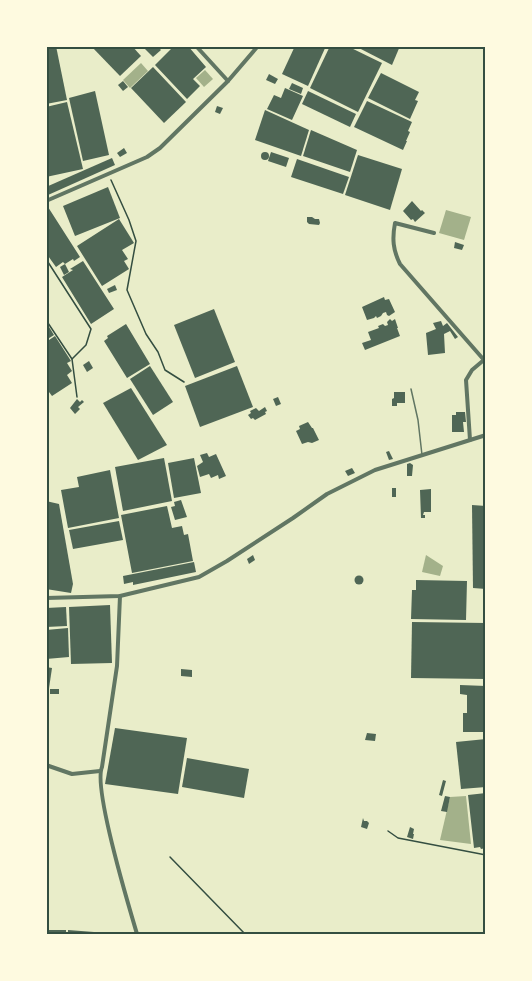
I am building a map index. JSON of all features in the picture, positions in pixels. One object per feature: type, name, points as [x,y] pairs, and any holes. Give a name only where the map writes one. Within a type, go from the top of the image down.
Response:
[{"type":"street","points":[[196,46],[228,81]]},
{"type":"street","points":[[46,201],[147,157],[160,148],[228,81],[258,46]]},
{"type":"street","points":[[434,233],[395,223],[392,238],[400,264],[477,353],[485,359],[472,370],[466,380],[470,440]]},
{"type":"street","points":[[46,598],[120,596],[199,577],[274,531],[327,494],[375,470],[486,435]]},
{"type":"street","points":[[120,596],[117,666],[100,771],[101,793],[137,934]]},
{"type":"street","points":[[46,765],[72,774],[100,771]]},
{"type":"lane","points":[[411,388],[418,420],[422,456]]},
{"type":"path","points":[[109,174],[136,241],[127,290],[165,370],[184,382]]},
{"type":"path","points":[[46,259],[91,329],[86,345],[72,359]]},
{"type":"path","points":[[46,320],[72,359],[77,397]]},
{"type":"path","points":[[388,831],[398,838],[486,855]]},
{"type":"path","points":[[170,857],[245,934]]},
{"type":"shaded area","points":[[141,63],[148,71],[130,88],[123,80]]},
{"type":"shaded area","points":[[205,70],[213,79],[204,87],[196,78]]},
{"type":"shaded area","points":[[446,210],[471,217],[464,240],[439,233]]},
{"type":"shaded area","points":[[426,555],[443,566],[440,576],[422,572]]},
{"type":"shaded area","points":[[466,796],[471,844],[440,840],[450,797]]},
{"type":"building","points":[[46,46],[56,46],[67,100],[46,104]]},
{"type":"building","points":[[91,46],[132,46],[141,56],[120,76]]},
{"type":"building","points":[[147,46],[157,46],[161,50],[153,57],[145,49]]},
{"type":"building","points":[[174,46],[188,46],[206,67],[193,79],[200,86],[187,99],[155,65]]},
{"type":"building","points":[[295,46],[326,46],[308,86],[282,74]]},
{"type":"building","points":[[330,46],[347,46],[382,63],[358,112],[310,88]]},
{"type":"building","points":[[355,46],[400,46],[392,65]]},
{"type":"building","points":[[153,67],[186,102],[164,123],[131,88]]},
{"type":"building","points":[[381,73],[419,92],[415,100],[418,101],[410,119],[368,98]]},
{"type":"building","points":[[269,74],[278,79],[275,84],[266,80]]},
{"type":"building","points":[[123,81],[128,87],[123,91],[118,85]]},
{"type":"building","points":[[292,83],[303,88],[301,94],[289,89]]},
{"type":"building","points":[[285,88],[303,96],[292,120],[267,109],[274,95],[281,98]]},
{"type":"building","points":[[95,91],[109,155],[83,161],[69,98]]},
{"type":"building","points":[[308,91],[356,114],[350,127],[302,104]]},
{"type":"building","points":[[367,101],[412,122],[403,150],[354,127]]},
{"type":"building","points":[[67,102],[83,169],[46,177],[46,107]]},
{"type":"building","points":[[217,106],[223,108],[220,114],[215,112]]},
{"type":"building","points":[[265,110],[309,130],[301,156],[255,140]]},
{"type":"building","points":[[311,130],[357,150],[350,172],[303,156]]},
{"type":"building","points":[[124,148],[127,153],[120,157],[117,153]]},
{"type":"building","points":[[265,152],[269,156],[265,160],[261,156]]},
{"type":"building","points":[[271,152],[289,158],[286,167],[268,161]]},
{"type":"building","points":[[358,155],[402,169],[390,210],[345,195]]},
{"type":"building","points":[[112,158],[115,165],[48,195],[46,187]]},
{"type":"building","points":[[297,159],[349,177],[343,194],[291,177]]},
{"type":"building","points":[[108,187],[120,218],[75,236],[63,206]]},
{"type":"building","points":[[412,201],[425,213],[415,222],[403,211]]},
{"type":"building","points":[[48,207],[80,257],[65,264],[63,262],[56,267],[46,253],[46,209]]},
{"type":"building","points":[[307,217],[319,219],[319,225],[309,224]]},
{"type":"building","points":[[119,219],[134,243],[122,250],[128,259],[124,261],[129,269],[102,286],[77,246]]},
{"type":"building","points":[[455,242],[464,245],[462,250],[454,248]]},
{"type":"building","points":[[83,261],[114,309],[91,324],[62,277]]},
{"type":"building","points":[[65,264],[69,272],[64,275],[60,267]]},
{"type":"building","points":[[115,285],[117,290],[109,293],[107,289]]},
{"type":"building","points":[[384,297],[385,300],[389,299],[395,312],[389,316],[386,312],[377,318],[376,316],[367,320],[362,307]]},
{"type":"building","points":[[214,309],[235,362],[195,378],[174,325]]},
{"type":"building","points":[[390,319],[392,321],[395,319],[400,336],[365,350],[362,343],[371,340],[368,332],[383,324],[388,325],[387,322]]},
{"type":"building","points":[[441,321],[443,326],[447,323],[458,337],[455,339],[450,331],[444,334],[445,353],[428,355],[426,333],[436,329],[433,323]]},
{"type":"building","points":[[46,322],[54,335],[46,340]]},
{"type":"building","points":[[126,324],[150,364],[127,378],[104,341],[108,338],[107,336]]},
{"type":"building","points":[[55,336],[71,361],[67,363],[72,371],[67,375],[72,383],[52,396],[46,388],[46,342]]},
{"type":"building","points":[[89,361],[93,368],[87,372],[83,365]]},
{"type":"building","points":[[150,366],[173,402],[153,415],[130,379]]},
{"type":"building","points":[[237,366],[253,407],[200,427],[185,386]]},
{"type":"building","points":[[131,388],[167,445],[138,460],[103,403]]},
{"type":"building","points":[[394,392],[405,392],[405,403],[392,406]]},
{"type":"building","points":[[278,397],[281,404],[276,406],[273,399]]},
{"type":"building","points":[[77,399],[84,402],[75,414],[70,408]]},
{"type":"building","points":[[265,407],[266,414],[255,420],[248,415],[256,408],[259,411]]},
{"type":"building","points":[[456,412],[465,412],[464,432],[452,432],[452,415],[456,415]]},
{"type":"building","points":[[308,422],[319,440],[302,444],[296,431],[300,429],[299,426]]},
{"type":"building","points":[[389,451],[393,459],[389,460],[386,452]]},
{"type":"building","points":[[207,453],[209,457],[216,454],[226,476],[219,479],[218,475],[211,478],[209,474],[200,477],[197,466],[203,462],[200,455]]},
{"type":"building","points":[[164,458],[172,501],[123,511],[115,467]]},
{"type":"building","points":[[194,458],[201,493],[174,498],[168,463]]},
{"type":"building","points":[[407,464],[413,465],[412,476],[407,476]]},
{"type":"building","points":[[352,468],[355,473],[348,476],[345,471]]},
{"type":"building","points":[[110,470],[119,518],[68,528],[61,490],[79,487],[77,477]]},
{"type":"building","points":[[392,488],[396,488],[396,497],[392,497]]},
{"type":"building","points":[[431,489],[431,512],[424,512],[425,518],[421,518],[420,490]]},
{"type":"building","points":[[181,500],[187,517],[175,520],[171,507],[175,506],[174,502]]},
{"type":"building","points":[[46,501],[59,504],[73,584],[71,593],[46,589]]},
{"type":"building","points":[[472,505],[486,506],[486,589],[473,588]]},
{"type":"building","points":[[167,506],[172,528],[182,526],[184,535],[188,534],[193,561],[132,573],[121,515]]},
{"type":"building","points":[[119,521],[123,540],[73,549],[69,530]]},
{"type":"building","points":[[253,555],[255,560],[249,564],[247,559]]},
{"type":"building","points":[[194,562],[196,572],[133,585],[133,582],[124,584],[123,576]]},
{"type":"building","points":[[359,576],[363,580],[359,584],[355,580]]},
{"type":"building","points":[[416,580],[467,581],[466,620],[411,619],[412,590],[416,590]]},
{"type":"building","points":[[110,605],[112,663],[71,664],[69,607]]},
{"type":"building","points":[[66,607],[67,626],[46,627],[46,608]]},
{"type":"building","points":[[412,622],[486,623],[486,679],[411,678]]},
{"type":"building","points":[[68,628],[69,657],[46,659],[46,630]]},
{"type":"building","points":[[46,667],[52,668],[48,695],[46,695]]},
{"type":"building","points":[[181,669],[192,670],[192,677],[181,676]]},
{"type":"building","points":[[460,685],[486,686],[486,732],[463,732],[463,713],[467,713],[467,695],[460,694]]},
{"type":"building","points":[[50,689],[59,689],[59,694],[50,694]]},
{"type":"building","points":[[115,728],[187,738],[178,794],[105,784]]},
{"type":"building","points":[[367,733],[376,734],[375,741],[365,740]]},
{"type":"building","points":[[486,739],[486,787],[461,789],[456,742]]},
{"type":"building","points":[[187,758],[249,769],[244,798],[182,787]]},
{"type":"building","points":[[443,780],[446,781],[442,796],[439,795]]},
{"type":"building","points":[[486,793],[486,848],[474,848],[468,795]]},
{"type":"building","points":[[445,796],[450,797],[447,812],[441,811]]},
{"type":"building","points":[[363,818],[369,823],[367,829],[361,827]]},
{"type":"building","points":[[410,827],[414,829],[413,839],[407,837]]},
{"type":"building","points":[[46,930],[66,930],[66,934],[46,934]]},
{"type":"building","points":[[68,930],[107,933],[107,934],[68,934]]}]
